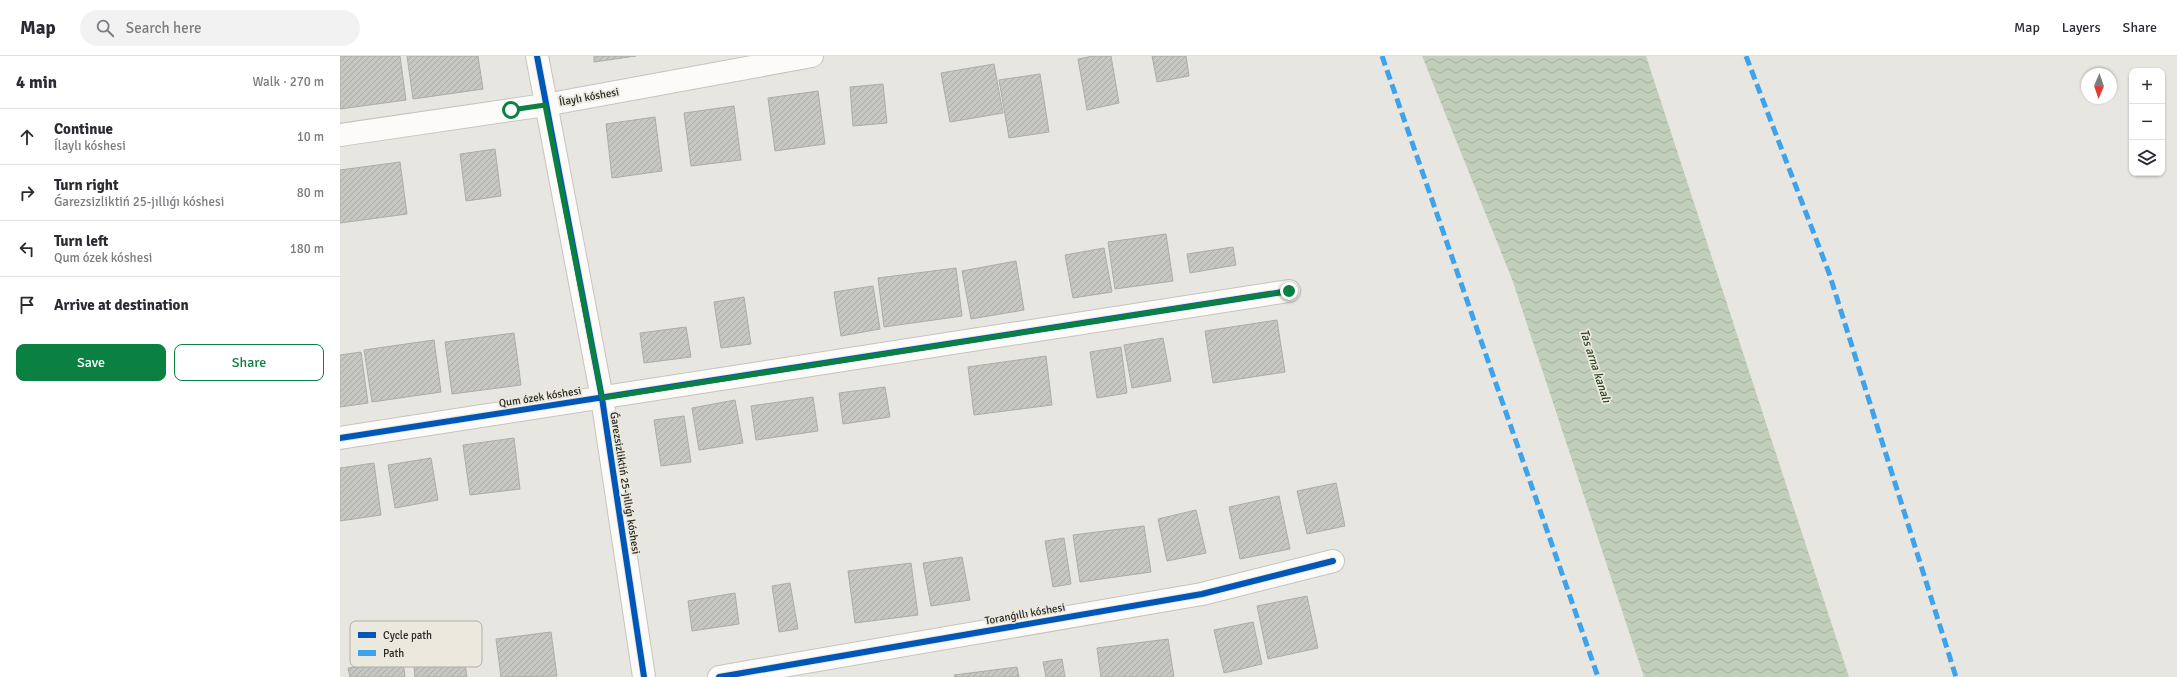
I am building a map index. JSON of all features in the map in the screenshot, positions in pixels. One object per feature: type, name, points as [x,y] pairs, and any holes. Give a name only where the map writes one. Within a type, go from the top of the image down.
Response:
[{"type":"street","name":"Ǵarezsizliktiń 25-jıllıǵı kóshesi","points":[[537,56],[545,105],[602,398],[644,677]]},
{"type":"street","name":"Ílaylı kóshesi","points":[[340,135],[545,105],[812,56]]},
{"type":"street","name":"Qum ózek kóshesi","points":[[340,438],[1289,291]]},
{"type":"street","name":"Toranǵıllı kóshesi","points":[[718,677],[1202,594],[1334,561]]},
{"type":"water","name":"Tas arna kanalı","points":[[1422,56],[1646,56],[1849,677],[1644,677],[1512,279]]},
{"type":"building","points":[[340,56],[400,56],[406,100],[340,109]]},
{"type":"building","points":[[407,56],[478,56],[483,89],[413,99]]},
{"type":"building","points":[[594,56],[636,56],[594,62]]},
{"type":"building","points":[[1093,56],[1111,56],[1119,103],[1087,110],[1078,59]]},
{"type":"building","points":[[1152,56],[1186,56],[1189,76],[1157,82]]},
{"type":"building","points":[[994,64],[1003,113],[950,122],[941,73]]},
{"type":"building","points":[[1040,74],[1049,132],[1009,138],[999,80]]},
{"type":"building","points":[[883,84],[887,123],[853,126],[850,87]]},
{"type":"building","points":[[818,91],[825,144],[775,151],[768,98]]},
{"type":"building","points":[[734,106],[741,160],[691,166],[684,113]]},
{"type":"building","points":[[655,117],[662,171],[612,178],[606,124]]},
{"type":"building","points":[[495,149],[501,196],[466,201],[460,154]]},
{"type":"building","points":[[400,162],[407,214],[340,223],[340,170]]},
{"type":"building","points":[[1166,234],[1173,281],[1115,289],[1108,242]]},
{"type":"building","points":[[1233,247],[1236,265],[1190,273],[1187,254]]},
{"type":"building","points":[[1104,248],[1112,292],[1073,298],[1065,255]]},
{"type":"building","points":[[1016,261],[1024,310],[971,319],[962,271]]},
{"type":"building","points":[[956,268],[962,316],[884,327],[878,278]]},
{"type":"building","points":[[873,286],[880,329],[841,336],[834,292]]},
{"type":"building","points":[[744,297],[751,344],[721,348],[714,302]]},
{"type":"building","points":[[1277,320],[1285,372],[1213,383],[1205,331]]},
{"type":"building","points":[[686,327],[691,357],[644,363],[640,333]]},
{"type":"building","points":[[514,333],[521,385],[452,394],[445,342]]},
{"type":"building","points":[[1163,338],[1171,381],[1132,388],[1124,345]]},
{"type":"building","points":[[434,340],[441,392],[372,402],[364,350]]},
{"type":"building","points":[[1121,347],[1127,393],[1097,398],[1090,352]]},
{"type":"building","points":[[361,352],[368,403],[340,407],[340,355]]},
{"type":"building","points":[[1046,356],[1052,405],[974,415],[968,367]]},
{"type":"building","points":[[885,387],[890,417],[843,424],[839,393]]},
{"type":"building","points":[[813,397],[818,431],[756,440],[751,406]]},
{"type":"building","points":[[735,400],[743,443],[699,450],[692,408]]},
{"type":"building","points":[[684,416],[691,462],[661,466],[654,420]]},
{"type":"building","points":[[514,438],[520,489],[470,495],[463,445]]},
{"type":"building","points":[[431,458],[438,500],[395,508],[388,465]]},
{"type":"building","points":[[374,463],[381,515],[340,521],[340,468]]},
{"type":"building","points":[[1336,483],[1345,526],[1307,534],[1297,491]]},
{"type":"building","points":[[1279,496],[1290,549],[1240,559],[1229,507]]},
{"type":"building","points":[[1196,510],[1206,553],[1167,561],[1158,519]]},
{"type":"building","points":[[1144,526],[1151,572],[1080,582],[1073,535]]},
{"type":"building","points":[[1064,538],[1071,584],[1053,587],[1045,541]]},
{"type":"building","points":[[962,557],[970,600],[931,606],[923,563]]},
{"type":"building","points":[[911,563],[918,615],[855,623],[848,571]]},
{"type":"building","points":[[790,583],[798,629],[779,632],[772,586]]},
{"type":"building","points":[[735,593],[739,624],[692,631],[688,601]]},
{"type":"building","points":[[1307,596],[1318,648],[1268,659],[1257,606]]},
{"type":"building","points":[[1253,622],[1262,664],[1224,673],[1214,630]]},
{"type":"building","points":[[551,632],[557,676],[501,677],[496,639]]},
{"type":"building","points":[[1168,639],[1174,677],[1101,677],[1097,648]]},
{"type":"building","points":[[1062,659],[1065,677],[1046,677],[1043,662]]},
{"type":"building","points":[[404,667],[405,677],[350,677],[348,668]]},
{"type":"building","points":[[414,667],[466,667],[467,677],[415,677]]},
{"type":"building","points":[[1017,667],[1019,677],[955,677],[954,675]]},
{"type":"marked path","points":[[1382,56],[1598,677]]},
{"type":"marked path","points":[[1746,56],[1829,273],[1956,677]]},
{"type":"cycle path","points":[[537,56],[602,398],[644,677]]},
{"type":"cycle path","points":[[340,438],[1289,291]]},
{"type":"cycle path","points":[[719,677],[1202,594],[1333,561]]},
{"type":"route","points":[[511,110],[545,105],[602,398],[1289,291]]}]
